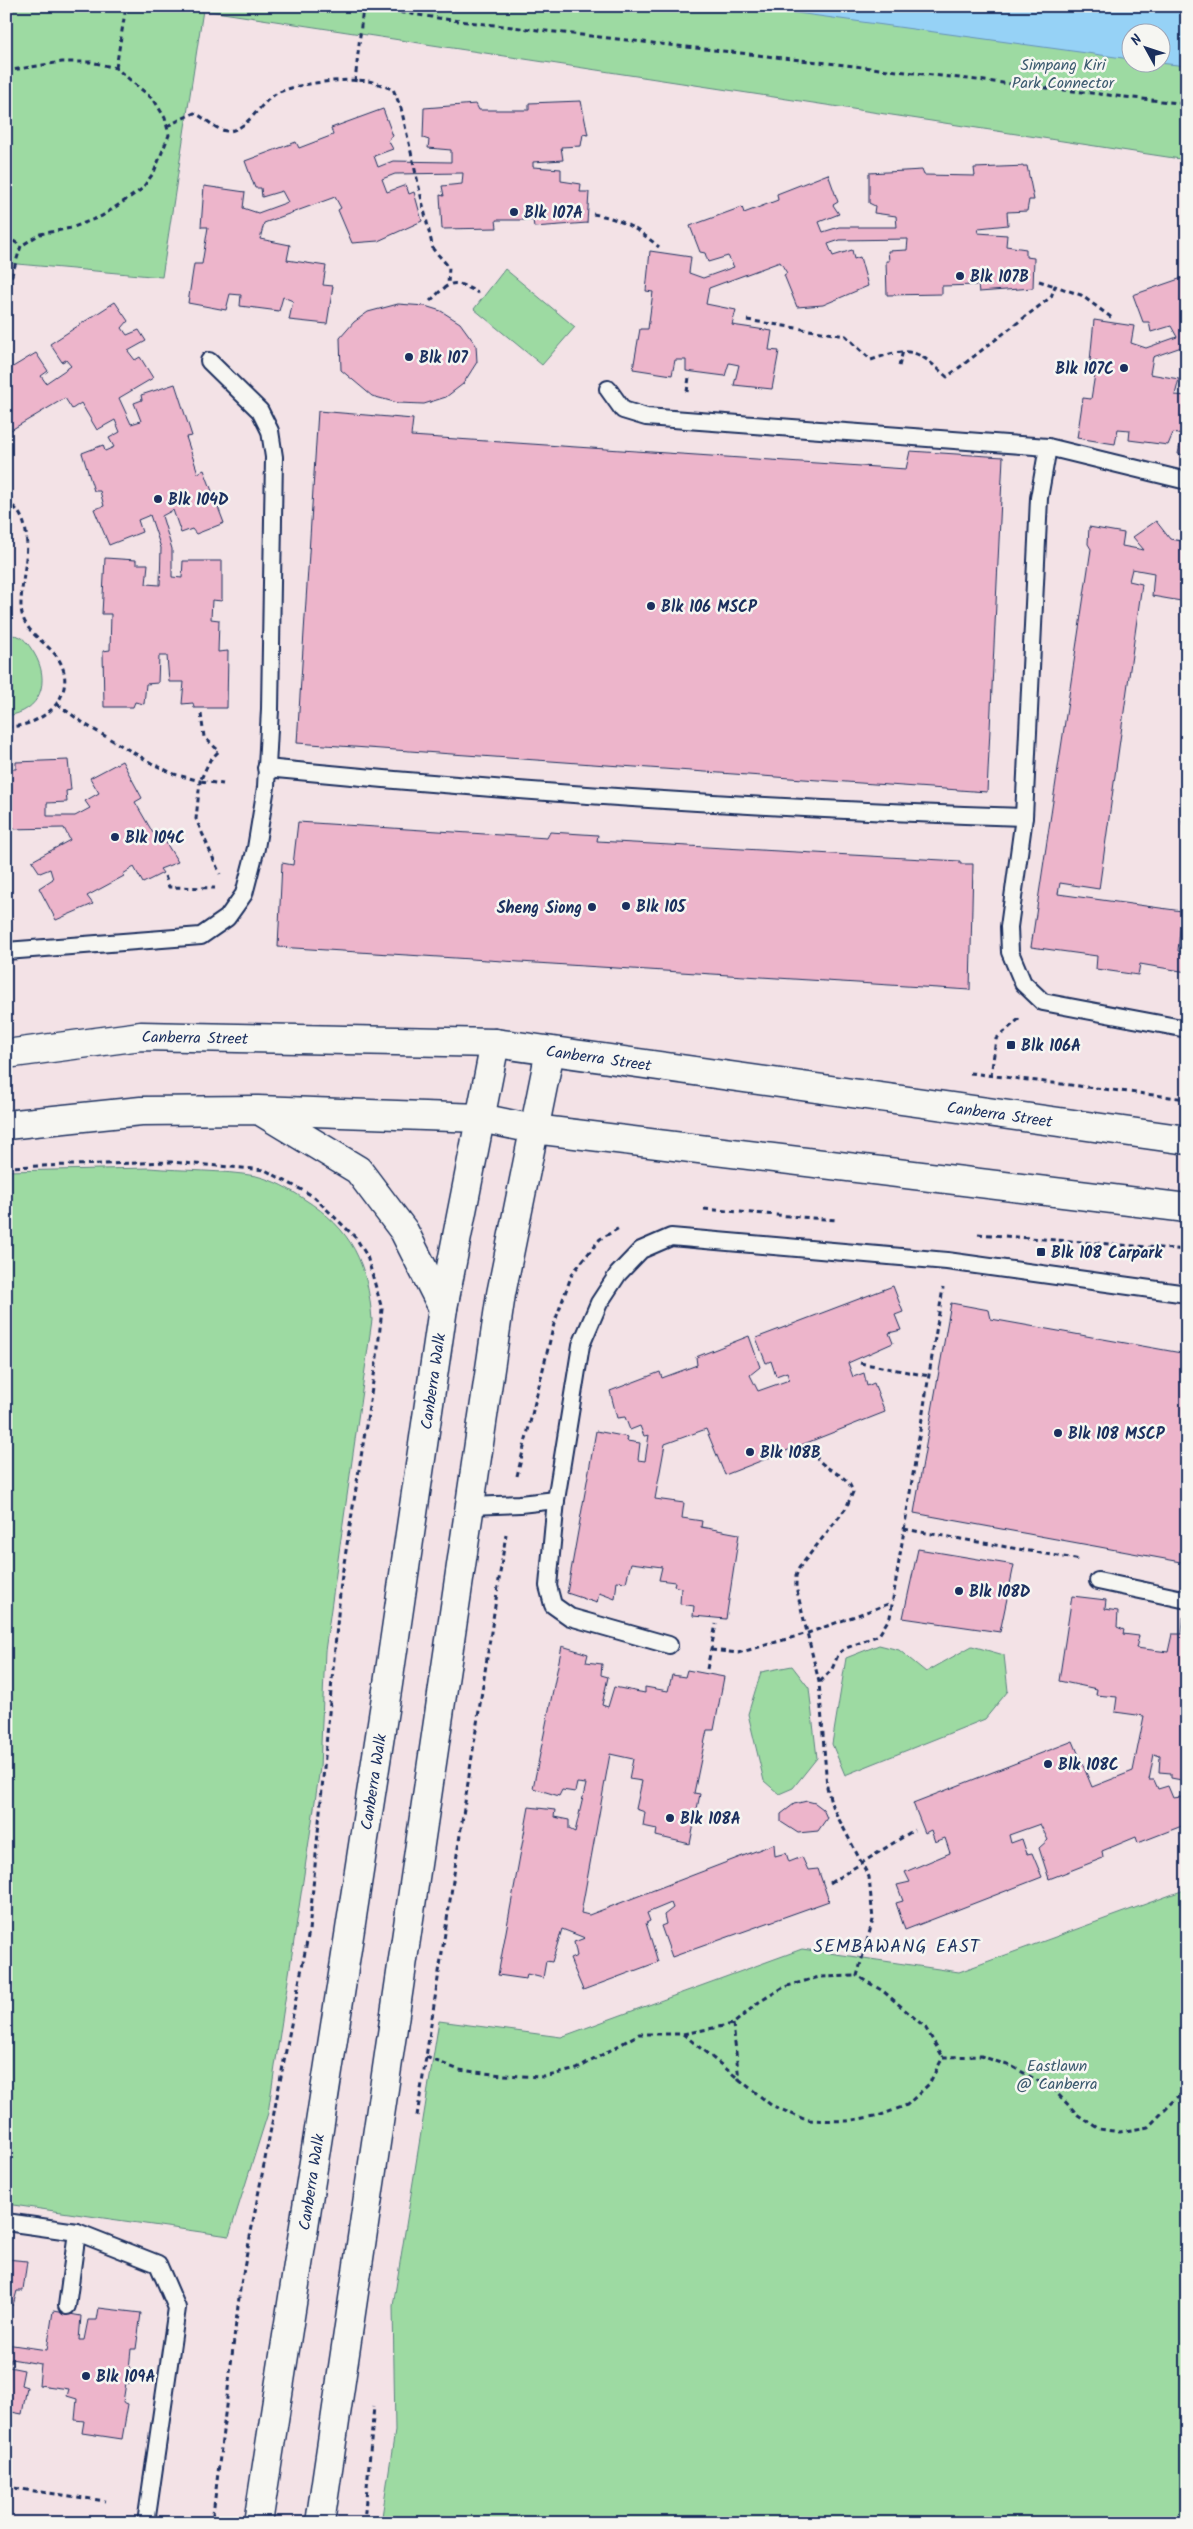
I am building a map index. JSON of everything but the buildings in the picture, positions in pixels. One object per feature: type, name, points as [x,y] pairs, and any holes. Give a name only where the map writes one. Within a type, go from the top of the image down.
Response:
[{"type":"street","name":"Canberra Street","points":[[6,1054],[141,1036],[495,1043],[1187,1140]]},
{"type":"street","name":"Canberra Walk","points":[[258,2523],[386,1694],[443,1308],[495,1043]]},
{"type":"street","points":[[320,2523],[501,1294],[550,1051]]},
{"type":"street","points":[[258,1110],[358,1170],[404,1231],[443,1308]]},
{"type":"street","points":[[6,1125],[141,1111],[258,1110],[480,1118],[534,1129],[1187,1208]]},
{"type":"lane","points":[[6,951],[201,936],[227,918],[244,894],[258,839],[266,768],[270,709],[274,457],[270,431],[260,411],[209,361]]},
{"type":"lane","points":[[608,389],[623,410],[646,417],[1048,448],[1187,481]]},
{"type":"lane","points":[[1048,448],[1039,498],[1024,817],[1009,927],[1010,952],[1023,983],[1043,1002],[1187,1029]]},
{"type":"lane","points":[[266,768],[461,787],[873,812],[1024,817]]},
{"type":"lane","points":[[669,1645],[570,1617],[553,1605],[548,1586],[556,1500],[581,1345],[599,1303],[618,1274],[641,1250],[672,1237],[947,1261],[1187,1294]]},
{"type":"lane","points":[[470,1506],[556,1500]]},
{"type":"lane","points":[[1098,1581],[1187,1600]]},
{"type":"lane","points":[[6,2222],[77,2232],[158,2264],[177,2308],[146,2523]]},
{"type":"lane","points":[[66,2306],[77,2232]]},
{"type":"path","points":[[116,68],[126,6]]},
{"type":"path","points":[[356,6],[459,21],[1187,104]]},
{"type":"path","points":[[355,82],[363,7]]},
{"type":"path","points":[[6,71],[62,62],[91,62],[116,68],[154,100],[165,118],[169,135],[162,156],[142,189],[102,216],[71,228],[40,234],[21,246],[10,281],[6,309]]},
{"type":"path","points":[[167,126],[194,113],[204,116],[219,130],[232,131],[242,125],[274,95],[290,87],[368,81],[393,89],[401,108],[423,195],[433,249],[449,268],[448,285]]},
{"type":"path","points":[[593,214],[618,218],[659,247]]},
{"type":"path","points":[[6,236],[21,246]]},
{"type":"path","points":[[1038,281],[1081,295],[1112,318]]},
{"type":"path","points":[[430,302],[448,285],[460,283],[478,293]]},
{"type":"path","points":[[747,320],[846,336],[871,360],[903,351],[914,351],[947,377],[1051,297],[1055,286]]},
{"type":"path","points":[[899,366],[903,351]]},
{"type":"path","points":[[6,501],[14,506],[24,519],[26,542],[21,590],[22,611],[28,629],[54,653],[64,676],[65,692],[57,704],[44,716],[17,727],[6,728]]},
{"type":"path","points":[[57,704],[86,726],[153,764],[174,774],[200,781],[224,784]]},
{"type":"path","points":[[201,714],[204,737],[219,751],[210,760],[200,781],[196,819],[222,879]]},
{"type":"path","points":[[1187,803],[1183,820],[1187,842]]},
{"type":"path","points":[[985,1111],[996,1039],[1010,1025],[1043,1002]]},
{"type":"path","points":[[6,1167],[171,1162],[265,1170],[313,1196],[356,1238],[368,1256],[382,1309],[377,1357],[341,1582],[309,1931],[240,2289],[212,2523]]},
{"type":"path","points":[[415,2126],[428,2057],[510,1504],[554,1324],[572,1274],[600,1239]]},
{"type":"path","points":[[819,1682],[832,1670],[839,1653],[844,1649],[879,1635],[890,1617],[947,1261]]},
{"type":"path","points":[[860,1363],[929,1376]]},
{"type":"path","points":[[811,1447],[815,1457],[823,1466],[845,1478],[853,1492],[846,1508],[799,1568],[796,1576],[796,1598],[808,1633],[819,1682],[828,1787],[832,1806],[869,1877],[873,1920],[857,1976]]},
{"type":"path","points":[[904,1529],[1103,1564],[1098,1581]]},
{"type":"path","points":[[711,1650],[738,1654],[808,1633],[892,1603]]},
{"type":"path","points":[[707,1670],[716,1624]]},
{"type":"path","points":[[830,1883],[914,1830]]},
{"type":"path","points":[[390,2052],[428,2057],[459,2070],[544,2077],[577,2068],[639,2034],[683,2034],[733,2024],[759,2002],[784,1986],[819,1976],[857,1976],[883,1991],[924,2027],[944,2057]]},
{"type":"path","points":[[733,2024],[740,2081]]},
{"type":"path","points":[[683,2034],[771,2105],[806,2120],[846,2122],[881,2115],[907,2105],[929,2084],[944,2057]]},
{"type":"path","points":[[944,2057],[981,2056],[1013,2067],[1053,2089],[1078,2116],[1099,2129],[1120,2132],[1148,2127],[1187,2088]]},
{"type":"path","points":[[364,2523],[375,2398]]},
{"type":"path","points":[[6,2487],[105,2501]]},
{"type":"green space","name":"Simpang Kiri Park Connector","points":[[6,6],[1187,6],[1187,160],[203,10],[162,277],[6,263]]},
{"type":"green space","points":[[505,269],[575,327],[542,365],[474,309]]},
{"type":"green space","points":[[6,635],[21,637],[29,646],[39,664],[42,684],[40,694],[35,702],[18,713],[6,716]]},
{"type":"green space","points":[[149,1168],[256,1176],[275,1182],[299,1195],[321,1211],[346,1236],[361,1265],[370,1300],[372,1320],[325,1651],[320,1768],[268,2113],[229,2236],[6,2204],[6,1171]]},
{"type":"green space","points":[[879,1645],[899,1650],[926,1672],[972,1646],[1004,1655],[1008,1691],[985,1719],[845,1775],[832,1744],[846,1658]]},
{"type":"green space","points":[[792,1666],[809,1688],[817,1758],[793,1788],[779,1794],[764,1781],[748,1714],[761,1672]]},
{"type":"green space","name":"Eastlawn @ Canberra","points":[[1187,1889],[1187,2523],[381,2523],[395,2431],[393,2306],[439,2021],[561,2037],[802,1949],[959,1972]]},
{"type":"water","points":[[746,6],[1187,6],[1187,66],[1170,64],[1170,22],[1120,22],[1120,58]]},
{"type":"place","name":"Blk 107A","points":[[514,212]]},
{"type":"place","name":"Blk 107B","points":[[960,276]]},
{"type":"place","name":"Blk 107","points":[[409,357]]},
{"type":"place","name":"Blk 107C","points":[[1124,368]]},
{"type":"place","name":"Blk 104D","points":[[158,499]]},
{"type":"place","name":"Blk 106 MSCP","points":[[651,606]]},
{"type":"place","name":"Blk 104C","points":[[115,837]]},
{"type":"place","name":"Blk 105","points":[[626,906]]},
{"type":"place","name":"Sheng Siong","points":[[592,907]]},
{"type":"place","name":"Blk 106A","points":[[1011,1045]]},
{"type":"place","name":"Blk 108 Carpark","points":[[1041,1252]]},
{"type":"place","name":"Blk 108 MSCP","points":[[1058,1433]]},
{"type":"place","name":"Blk 108B","points":[[750,1452]]},
{"type":"place","name":"Blk 108D","points":[[959,1591]]},
{"type":"place","name":"Blk 108C","points":[[1048,1764]]},
{"type":"place","name":"Blk 108A","points":[[670,1818]]},
{"type":"place","name":"Blk 109A","points":[[86,2376]]},
{"type":"district","name":"SEMBAWANG EAST","points":[[897,1946]]}]
